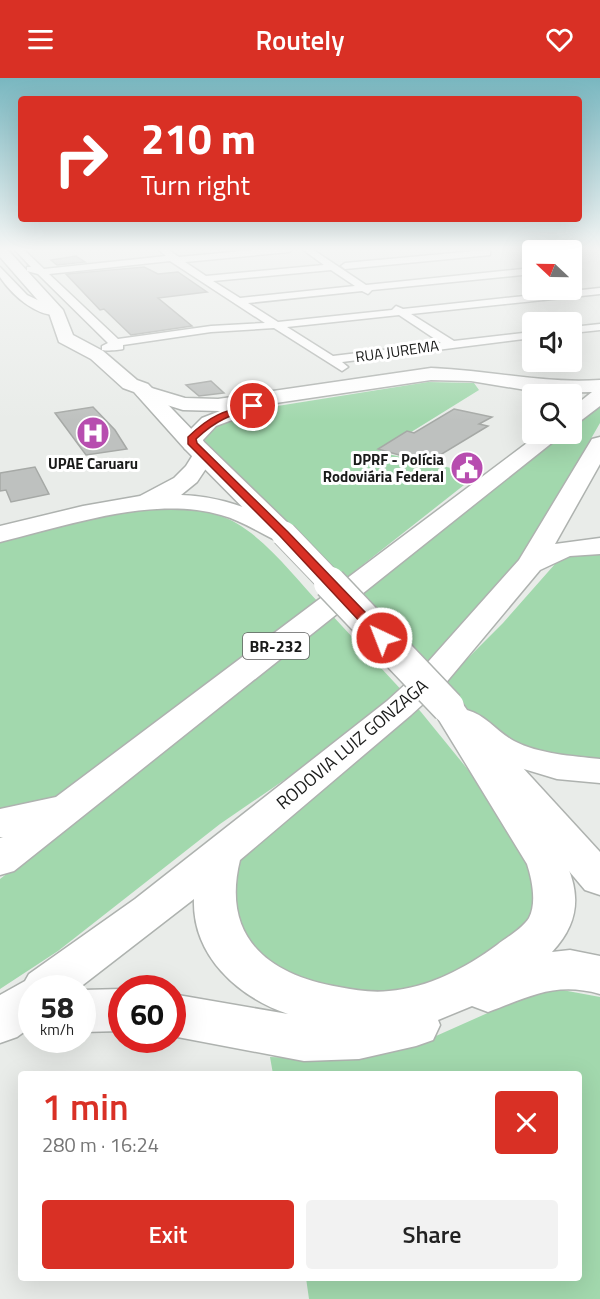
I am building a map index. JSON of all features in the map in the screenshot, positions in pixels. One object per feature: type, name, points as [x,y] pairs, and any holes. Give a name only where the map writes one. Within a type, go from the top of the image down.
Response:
[{"type":"main road","points":[[51,306],[57,314],[67,337],[97,355],[130,384],[183,404],[218,405],[431,374],[471,375],[544,387],[600,386]]},
{"type":"main road","points":[[67,306],[80,321],[103,339],[143,382],[143,390],[198,449],[284,534],[448,707],[600,879]]},
{"type":"main road","points":[[67,337],[86,343],[103,339]]},
{"type":"main road","points":[[137,504],[160,496],[186,482],[198,470],[198,449],[192,438],[199,429],[228,413],[253,406],[389,383],[435,378],[461,378],[503,386],[522,393]]},
{"type":"main road","points":[[582,410],[600,396]]},
{"type":"main road","name":"BR-232","points":[[0,860],[539,444]]},
{"type":"main road","name":"RODOVIA LUIZ GONZAGA","points":[[63,975],[150,911],[432,678],[530,564],[600,444]]},
{"type":"main road","points":[[599,495],[597,486],[600,466]]},
{"type":"main road","points":[[0,534],[137,504],[174,500],[225,508],[284,534]]},
{"type":"main road","points":[[530,564],[559,550],[574,546],[600,546]]},
{"type":"main road","points":[[448,707],[501,748],[557,767],[600,771]]},
{"type":"main road","points":[[222,852],[215,884],[218,926],[228,950],[246,969],[269,987],[309,1004],[363,1011],[394,1012],[423,1005],[496,973],[543,933],[551,917],[553,880],[547,862],[448,707]]},
{"type":"main road","points":[[0,823],[21,820],[68,806]]},
{"type":"main road","points":[[186,1018],[304,1039],[359,1037],[415,1025],[537,972],[572,970],[600,975]]},
{"type":"main road","points":[[0,1022],[18,1009]]},
{"type":"main road","points":[[0,1035],[18,1029]]},
{"type":"street","points":[[34,306],[57,314]]},
{"type":"street","points":[[246,306],[281,327]]},
{"type":"street","points":[[397,306],[411,313]]},
{"type":"street","points":[[402,306],[450,344]]},
{"type":"street","points":[[103,339],[281,327],[471,306]]},
{"type":"street","name":"RUA JUREMA","points":[[281,327],[337,363],[450,344],[522,336]]},
{"type":"street","points":[[582,329],[600,327]]},
{"type":"green space","points":[[428,382],[474,383],[479,390],[379,452],[478,474],[341,582],[210,450],[203,438],[205,432],[233,413]]},
{"type":"green space","points":[[600,401],[600,423],[536,534],[507,579],[410,691],[336,606],[545,444],[582,444],[582,415]]},
{"type":"green space","points":[[149,506],[201,511],[233,521],[261,541],[322,606],[58,799],[0,816],[0,537]]},
{"type":"green space","points":[[585,552],[600,552],[600,765],[507,745],[447,692],[442,684],[503,623],[555,564],[569,556]]},
{"type":"green space","points":[[329,612],[407,696],[220,824],[58,951],[18,975],[0,989],[0,879],[190,730]]},
{"type":"green space","points":[[412,701],[518,831],[546,914],[492,968],[359,1010],[232,949],[228,855]]},
{"type":"green space","points":[[546,987],[600,997],[600,1299],[309,1299],[306,1281],[582,1281],[582,1071],[272,1071],[270,1057],[335,1059],[427,1040]]},
{"type":"building","points":[[96,306],[168,306],[192,326],[131,335],[104,309],[100,310]]},
{"type":"building","points":[[211,381],[224,393],[199,396],[186,385]]},
{"type":"building","name":"UPAE Caruaru","points":[[93,407],[115,430],[127,449],[86,455],[55,413]]},
{"type":"building","points":[[454,409],[492,417],[479,424],[488,426],[427,463],[378,449],[407,431],[414,433]]},
{"type":"building","points":[[35,467],[49,494],[11,502],[6,490],[0,491],[0,473]]},
{"type":"place","name":"UPAE Caruaru","points":[[93,433]]},
{"type":"place","name":"DPRF - Polícia Rodoviária Federal","points":[[467,468]]},
{"type":"route","points":[[253,406],[228,413],[209,422],[192,438],[193,444],[284,534],[382,638]]}]
